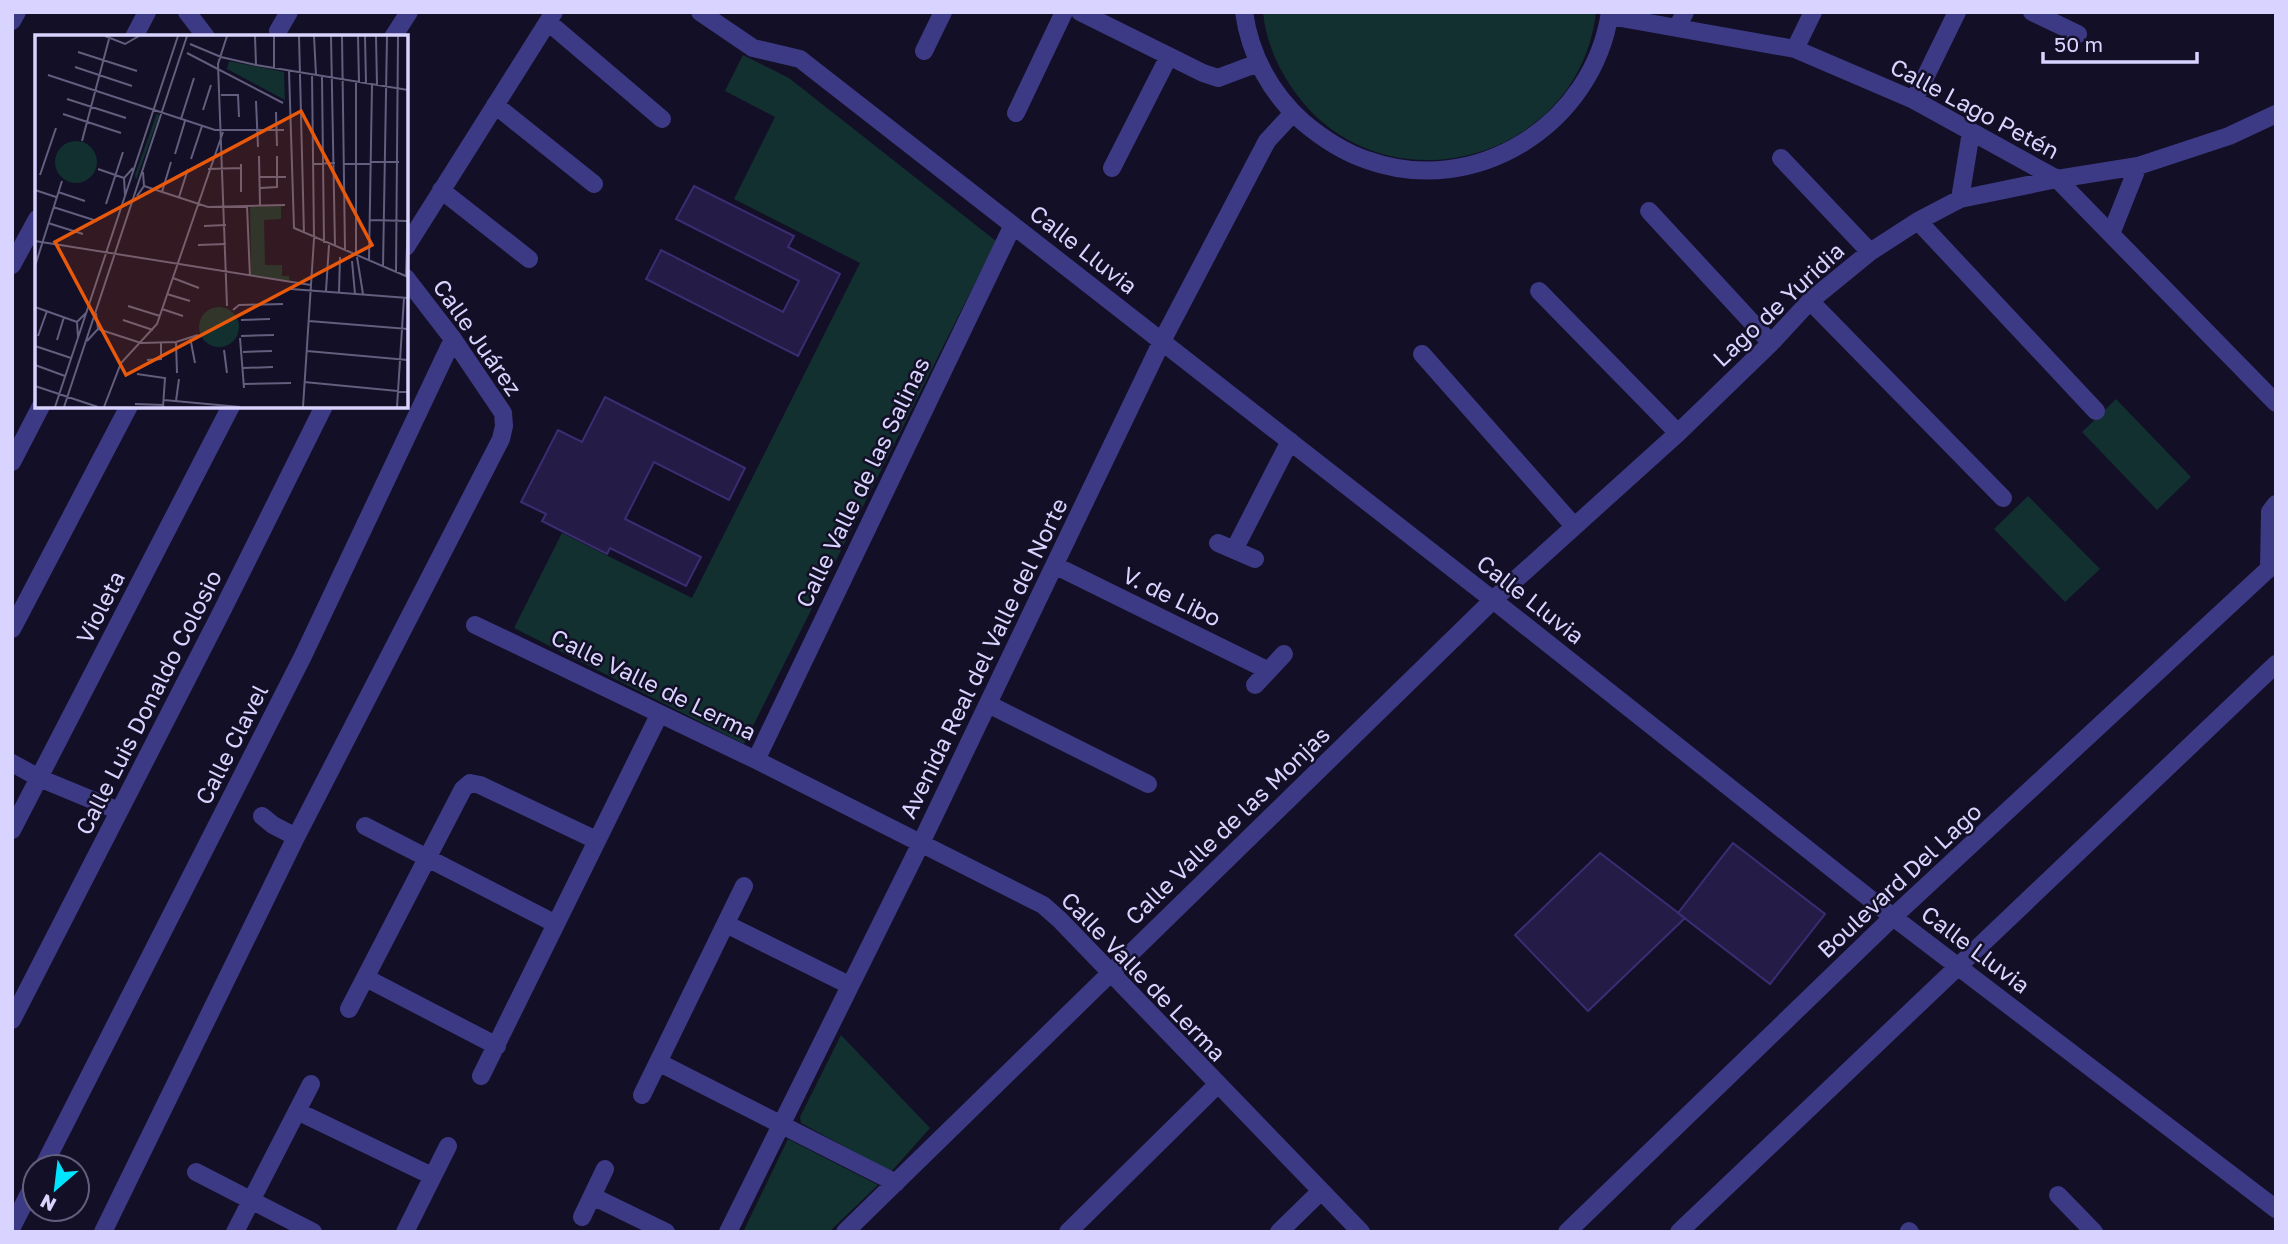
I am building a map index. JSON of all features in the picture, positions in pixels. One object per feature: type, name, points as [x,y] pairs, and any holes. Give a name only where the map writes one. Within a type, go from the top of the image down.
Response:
[{"type":"street","points":[[12,21],[17,12]]},
{"type":"street","points":[[135,35],[147,12]]},
{"type":"street","points":[[187,12],[204,35]]},
{"type":"street","points":[[278,32],[289,12]]},
{"type":"street","points":[[394,35],[409,12]]},
{"type":"street","name":"Calle Lluvia","points":[[700,12],[748,46],[800,59],[1493,600],[1893,917],[2276,1209]]},
{"type":"street","points":[[924,51],[943,12]]},
{"type":"street","points":[[1016,113],[1063,12]]},
{"type":"street","points":[[1080,12],[1218,78],[1258,63]]},
{"type":"street","points":[[1244,12],[1246,29],[1258,63],[1278,96],[1293,113],[1325,140],[1357,156],[1412,170],[1458,168],[1502,155],[1542,132],[1574,99],[1597,60],[1610,14]]},
{"type":"street","points":[[1795,48],[1813,12]]},
{"type":"street","points":[[1914,100],[1956,12]]},
{"type":"street","points":[[2032,12],[2078,34]]},
{"type":"street","name":"Calle Lago Petén","points":[[1610,14],[1681,20],[1795,48],[1914,100],[2057,178],[2276,403]]},
{"type":"street","points":[[408,244],[551,17],[662,119]]},
{"type":"street","points":[[1112,168],[1169,56]]},
{"type":"street","points":[[495,105],[594,184]]},
{"type":"street","name":"Avenida Real del Valle del Norte","points":[[728,1232],[1056,566],[1162,341],[1267,141],[1293,113]]},
{"type":"street","name":"Lago de Yuridia","points":[[1493,600],[1678,433],[1771,343],[1810,301],[1870,252],[1918,221],[1960,199],[2057,178],[2138,166],[2229,136],[2276,114]]},
{"type":"street","points":[[1960,199],[1971,132]]},
{"type":"street","points":[[1781,158],[1870,252]]},
{"type":"street","points":[[2111,234],[2138,166]]},
{"type":"street","points":[[441,190],[529,259]]},
{"type":"street","points":[[1649,211],[1771,343]]},
{"type":"street","points":[[1918,221],[2096,411]]},
{"type":"street","points":[[12,265],[35,223]]},
{"type":"street","name":"Calle Valle de las Salinas","points":[[756,760],[1013,225]]},
{"type":"street","name":"Calle Juárez","points":[[296,837],[501,439],[504,426],[503,412],[453,339],[408,281]]},
{"type":"street","points":[[1539,291],[1678,433]]},
{"type":"street","points":[[1810,301],[2003,498]]},
{"type":"street","name":"Calle Clavel","points":[[50,1153],[303,656],[453,339]]},
{"type":"street","points":[[1422,354],[1574,526]]},
{"type":"street","points":[[12,462],[40,408]]},
{"type":"street","points":[[12,629],[128,408]]},
{"type":"street","name":"Violeta","points":[[12,830],[230,408]]},
{"type":"street","name":"Calle Luis Donaldo Colosio","points":[[12,1020],[323,408]]},
{"type":"street","points":[[1255,558],[1226,547],[1290,442]]},
{"type":"street","name":"Boulevard Del Lago","points":[[1567,1232],[1893,917],[2272,565],[2270,512],[2276,504]]},
{"type":"street","name":"V. de Libo","points":[[1056,566],[1267,670]]},
{"type":"street","name":"Calle Valle de las Monjas","points":[[845,1232],[1493,600]]},
{"type":"street","name":"Calle Valle de Lerma","points":[[475,625],[756,760],[1043,905],[1361,1232]]},
{"type":"street","points":[[1255,685],[1284,654]]},
{"type":"street","points":[[1679,1232],[2276,664]]},
{"type":"street","points":[[988,704],[1148,784]]},
{"type":"street","points":[[481,1076],[659,715]]},
{"type":"street","points":[[12,763],[39,778],[119,811]]},
{"type":"street","points":[[349,1009],[426,858],[463,789],[470,783],[480,785],[596,840]]},
{"type":"street","points":[[103,1232],[296,837],[262,816]]},
{"type":"street","points":[[365,826],[556,924]]},
{"type":"street","points":[[642,1095],[744,886]]},
{"type":"street","points":[[726,924],[849,985]]},
{"type":"street","points":[[366,978],[497,1046]]},
{"type":"street","points":[[657,1062],[896,1182]]},
{"type":"street","points":[[235,1232],[311,1084]]},
{"type":"street","points":[[1068,1232],[1217,1085]]},
{"type":"street","points":[[297,1111],[432,1176]]},
{"type":"street","points":[[405,1232],[448,1146]]},
{"type":"street","points":[[582,1217],[605,1169]]},
{"type":"street","points":[[196,1172],[313,1232]]},
{"type":"street","points":[[1279,1232],[1321,1191]]},
{"type":"street","points":[[2058,1195],[2094,1232]]},
{"type":"street","points":[[592,1196],[666,1232]]},
{"type":"street","points":[[12,1227],[21,1209]]},
{"type":"green space","points":[[1263,12],[1596,12],[1582,63],[1555,104],[1518,135],[1474,154],[1426,160],[1379,153],[1335,132],[1297,95],[1285,76],[1270,46]]},
{"type":"green space","points":[[743,55],[789,78],[996,241],[744,744],[514,628],[562,533],[692,598],[860,263],[734,199],[775,117],[725,91]]},
{"type":"green space","points":[[2116,399],[2191,477],[2157,510],[2082,432]]},
{"type":"green space","points":[[2028,496],[2100,569],[2065,602],[1994,529]]},
{"type":"green space","points":[[841,1035],[930,1128],[891,1172],[801,1123],[800,1117]]},
{"type":"green space","points":[[788,1139],[878,1185],[829,1232],[743,1232]]},
{"type":"building","points":[[694,186],[794,236],[788,247],[840,274],[798,356],[646,279],[661,250],[783,312],[799,281],[676,219]]},
{"type":"building","points":[[605,397],[745,468],[729,500],[654,462],[625,519],[701,557],[686,586],[610,548],[607,554],[542,521],[546,514],[521,502],[558,430],[582,442]]},
{"type":"building","points":[[1733,843],[1825,914],[1770,984],[1678,913]]},
{"type":"building","points":[[1600,853],[1685,918],[1588,1011],[1515,935]]}]
